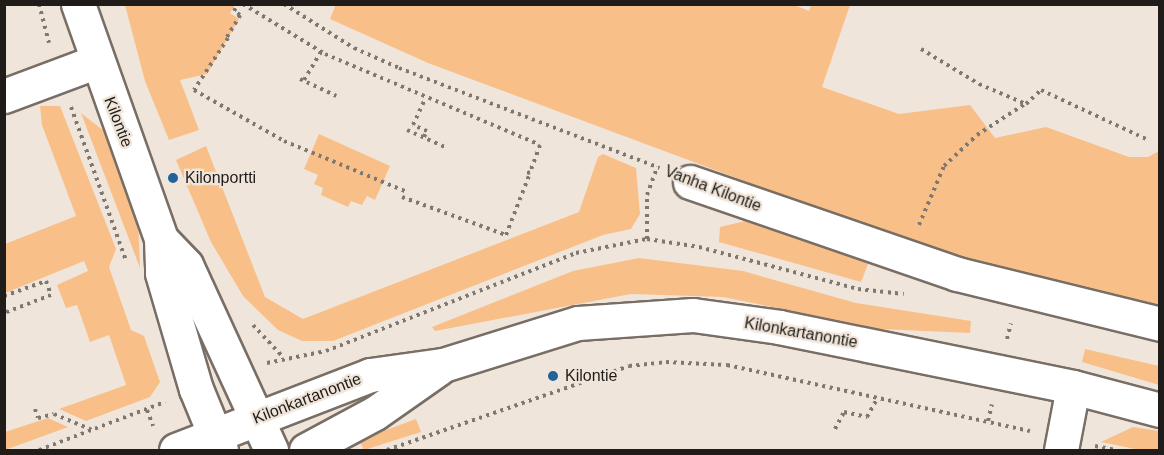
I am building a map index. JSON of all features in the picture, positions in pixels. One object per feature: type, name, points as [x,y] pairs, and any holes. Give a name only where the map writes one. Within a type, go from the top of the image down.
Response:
[{"type":"street","name":"Kilontie","points":[[78,4],[95,62],[161,239],[162,273],[218,443]]},
{"type":"street","points":[[4,96],[95,62]]},
{"type":"street","name":"Vanha Kilontie","points":[[690,182],[905,257],[1160,324]]},
{"type":"street","name":"Kilontie","points":[[161,239],[186,265],[271,450]]},
{"type":"street","name":"Kilonkartanontie","points":[[176,450],[218,443],[257,417],[370,375],[443,365],[578,323],[693,315],[779,327],[1073,387],[1160,410]]},
{"type":"street","name":"Kilonkartanontie","points":[[306,450],[375,413],[443,365]]},
{"type":"street","points":[[1062,445],[1073,387]]},
{"type":"path","points":[[39,4],[59,74],[127,263]]},
{"type":"path","points":[[238,4],[234,11],[240,15],[194,90],[284,141],[405,191]]},
{"type":"path","points":[[243,4],[321,52],[425,99],[540,145],[506,235],[402,197]]},
{"type":"path","name":"Vanha Kilontie","points":[[284,4],[354,48],[390,64],[657,167],[690,182]]},
{"type":"path","points":[[921,49],[979,84],[1026,104]]},
{"type":"path","points":[[321,52],[302,80],[336,96]]},
{"type":"path","points":[[905,257],[944,166],[977,135],[1026,104],[1041,90],[1146,139]]},
{"type":"path","points":[[424,137],[427,131],[413,125],[425,99]]},
{"type":"path","points":[[407,130],[447,148]]},
{"type":"path","points":[[647,239],[647,195],[657,167]]},
{"type":"path","points":[[4,296],[46,281],[51,295],[4,313]]},
{"type":"path","points":[[249,320],[283,357]]},
{"type":"path","points":[[387,450],[629,366],[666,362],[728,365],[878,399],[1062,445],[1115,450]]},
{"type":"path","points":[[835,429],[844,412],[867,417],[878,399]]},
{"type":"path","points":[[35,409],[38,418],[54,414],[92,430]]},
{"type":"path","points":[[39,450],[147,410]]},
{"type":"shaded area","points":[[336,4],[792,4],[809,11],[811,5],[850,5],[822,87],[899,114],[970,105],[995,138],[1046,127],[1129,157],[1148,157],[1159,151],[1159,306],[922,247],[428,63],[330,19]]},
{"type":"shaded area","points":[[125,5],[235,5],[230,13],[239,19],[207,74],[180,80],[199,130],[169,140],[145,81]]},
{"type":"shaded area","points":[[40,106],[60,106],[116,249],[109,267],[131,330],[144,336],[160,382],[150,397],[86,421],[59,409],[126,385],[109,335],[90,342],[77,305],[66,308],[57,285],[88,271],[84,261],[5,293],[5,244],[76,216],[42,125]]},
{"type":"shaded area","points":[[81,113],[104,131],[138,218],[140,268]]},
{"type":"shaded area","points":[[319,134],[390,166],[375,200],[367,196],[362,205],[351,201],[348,207],[321,195],[323,188],[314,184],[318,175],[304,169]]},
{"type":"shaded area","points":[[206,146],[265,297],[303,319],[579,212],[598,157],[603,154],[636,168],[640,214],[631,229],[603,235],[333,341],[302,341],[278,330],[243,296],[211,242],[176,160]]},
{"type":"shaded area","points":[[758,218],[870,259],[861,282],[719,242],[720,227]]},
{"type":"shaded area","points":[[639,258],[743,271],[856,303],[971,321],[970,333],[880,329],[723,297],[631,294],[435,331],[432,327],[573,271]]},
{"type":"shaded area","points":[[1085,349],[1159,366],[1159,385],[1082,362]]},
{"type":"shaded area","points":[[48,418],[68,427],[5,450],[5,432]]},
{"type":"shaded area","points":[[416,419],[421,432],[364,450],[359,440]]},
{"type":"shaded area","points":[[1133,427],[1159,431],[1159,449],[1140,450],[1101,442]]},
{"type":"place","name":"Kilonportti","points":[[173,178]]},
{"type":"place","name":"Kilontie","points":[[553,376]]}]
